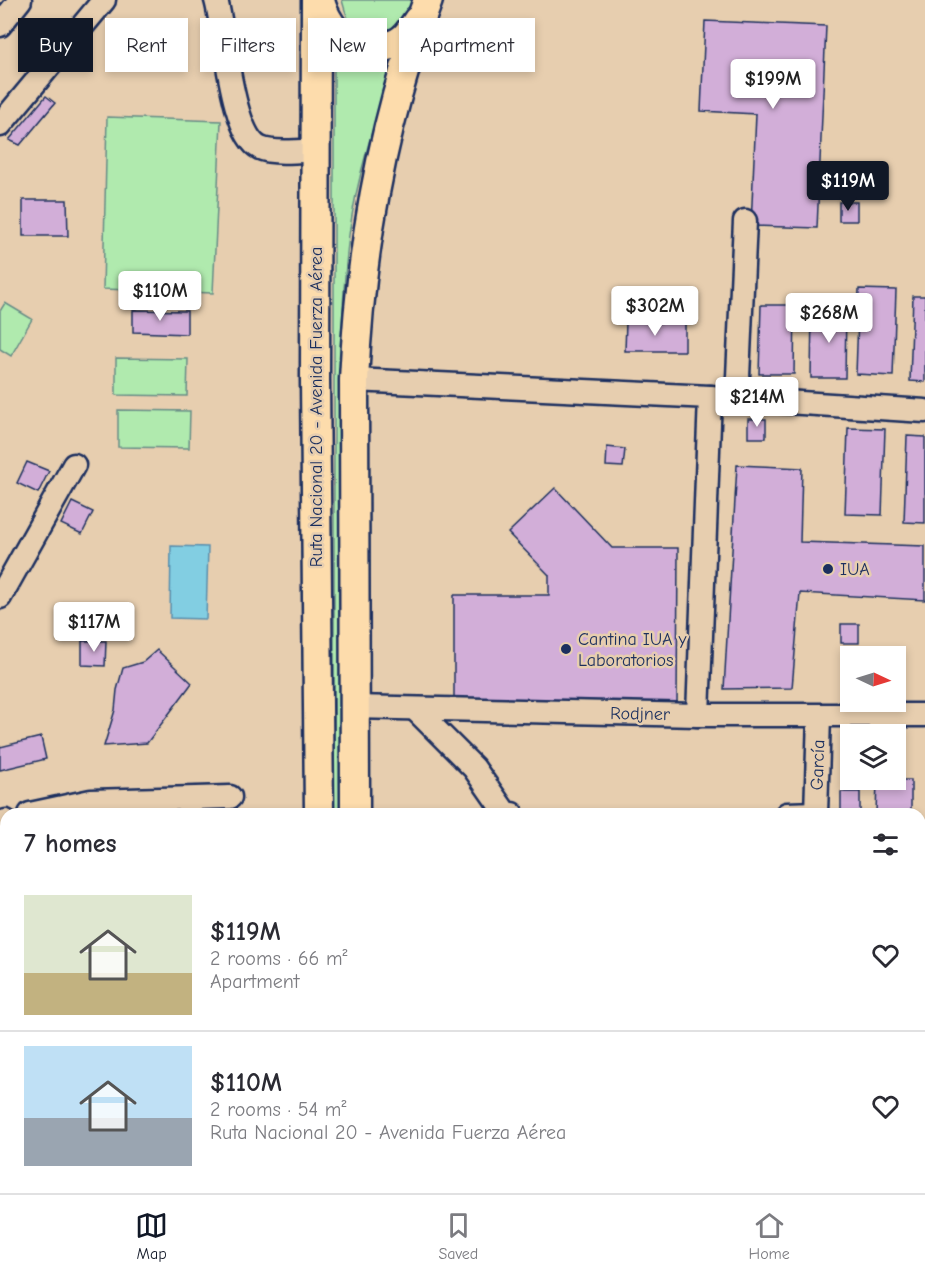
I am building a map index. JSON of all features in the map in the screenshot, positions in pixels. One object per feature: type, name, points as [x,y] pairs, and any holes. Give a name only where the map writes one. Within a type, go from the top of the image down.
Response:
[{"type":"main road","name":"Ruta Nacional 20 - Avenida Fuerza Aérea","points":[[318,0],[315,150],[315,380],[319,808]]},
{"type":"main road","points":[[318,0],[338,33],[349,42],[376,47],[391,45],[401,40],[425,8]]},
{"type":"main road","name":"Ruta Nacional 20 - Avenida Fuerza Aérea","points":[[355,808],[354,380],[356,322],[370,211],[385,137],[425,8]]},
{"type":"street","points":[[0,24],[20,0]]},
{"type":"street","points":[[0,125],[104,0]]},
{"type":"street","points":[[216,0],[222,21],[235,106],[247,133],[258,147],[268,150],[295,152],[315,150]]},
{"type":"street","points":[[737,399],[746,221]]},
{"type":"street","points":[[354,380],[710,396],[925,411]]},
{"type":"street","points":[[698,715],[710,396]]},
{"type":"street","points":[[1,592],[74,465]]},
{"type":"street","name":"Rodjner","points":[[354,707],[698,715],[925,715]]},
{"type":"street","points":[[417,710],[474,768],[502,808]]},
{"type":"street","name":"García","points":[[816,808],[819,716]]},
{"type":"street","points":[[58,808],[91,801],[230,797]]},
{"type":"green space","points":[[342,0],[418,0],[404,18],[399,18],[399,24],[387,32],[387,18],[348,18]]},
{"type":"green space","points":[[395,60],[374,125],[357,190],[349,235],[344,291],[340,461],[340,808],[334,808],[334,72],[387,72],[387,61]]},
{"type":"green space","points":[[107,117],[221,121],[213,293],[103,289]]},
{"type":"green space","points":[[5,303],[32,319],[11,356],[0,349],[0,311]]},
{"type":"green space","points":[[116,358],[188,359],[187,396],[116,395]]},
{"type":"green space","points":[[118,410],[190,411],[189,448],[118,447]]},
{"type":"water","points":[[171,546],[208,547],[206,619],[170,618]]},
{"type":"building","points":[[705,21],[826,26],[817,228],[751,226],[756,114],[701,111]]},
{"type":"building","points":[[46,96],[55,103],[20,145],[9,140]]},
{"type":"building","points":[[23,200],[67,200],[68,236],[23,236]]},
{"type":"building","points":[[839,202],[857,202],[857,221],[839,221]]},
{"type":"building","points":[[859,289],[896,290],[893,376],[856,374]]},
{"type":"building","points":[[913,296],[925,296],[925,382],[910,381]]},
{"type":"building","points":[[761,305],[795,305],[794,374],[759,374]]},
{"type":"building","points":[[812,309],[846,309],[845,378],[811,378]]},
{"type":"building","points":[[133,310],[187,311],[187,334],[133,332]]},
{"type":"building","points":[[626,322],[685,323],[685,351],[625,351]]},
{"type":"building","points":[[748,419],[766,419],[766,438],[748,438]]},
{"type":"building","points":[[848,428],[885,429],[882,515],[845,514]]},
{"type":"building","points":[[907,436],[925,437],[925,523],[904,522]]},
{"type":"building","points":[[607,447],[625,449],[623,467],[606,466]]},
{"type":"building","points":[[27,462],[49,471],[38,493],[17,483]]},
{"type":"building","name":"IUA","points":[[737,465],[802,468],[800,542],[925,546],[925,600],[800,593],[792,688],[724,689]]},
{"type":"building","name":"Cantina IUA y Laboratorios","points":[[555,488],[612,548],[678,548],[677,704],[454,703],[454,595],[549,595],[549,575],[508,533]]},
{"type":"building","points":[[72,502],[93,512],[82,534],[61,524]]},
{"type":"building","points":[[841,624],[859,624],[859,643],[841,643]]},
{"type":"building","points":[[82,641],[106,641],[105,666],[82,665]]},
{"type":"building","points":[[157,650],[192,683],[147,743],[104,746],[115,710],[123,668],[143,662]]},
{"type":"building","points":[[41,737],[46,759],[0,770],[0,747]]},
{"type":"building","points":[[906,780],[911,780],[911,808],[876,808],[877,790],[906,790]]},
{"type":"building","points":[[841,792],[860,792],[860,808],[841,808]]},
{"type":"place","name":"IUA","points":[[828,569]]},
{"type":"place","name":"Cantina IUA y Laboratorios","points":[[566,649]]}]
